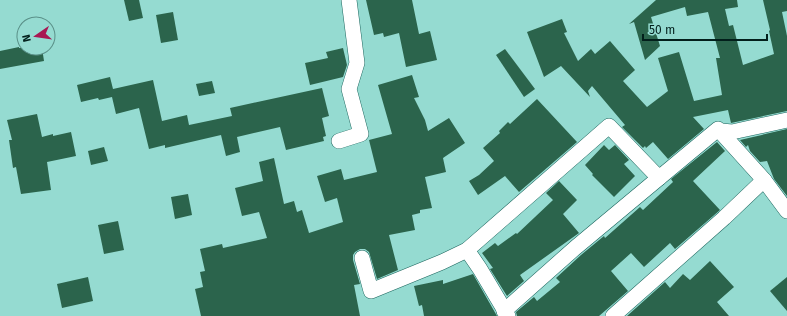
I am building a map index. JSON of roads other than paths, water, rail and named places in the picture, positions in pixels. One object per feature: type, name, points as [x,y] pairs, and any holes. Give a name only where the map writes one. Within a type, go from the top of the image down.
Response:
[{"type":"street","points":[[339,141],[361,134],[349,89],[357,63],[350,0]]},
{"type":"street","points":[[467,250],[480,269],[506,314],[575,248],[718,128],[721,131],[732,132],[787,120]]},
{"type":"street","points":[[362,258],[371,291],[442,262],[467,250],[610,126],[659,178]]},
{"type":"street","points":[[721,131],[764,180],[787,211]]},
{"type":"street","points":[[616,315],[764,180]]}]
